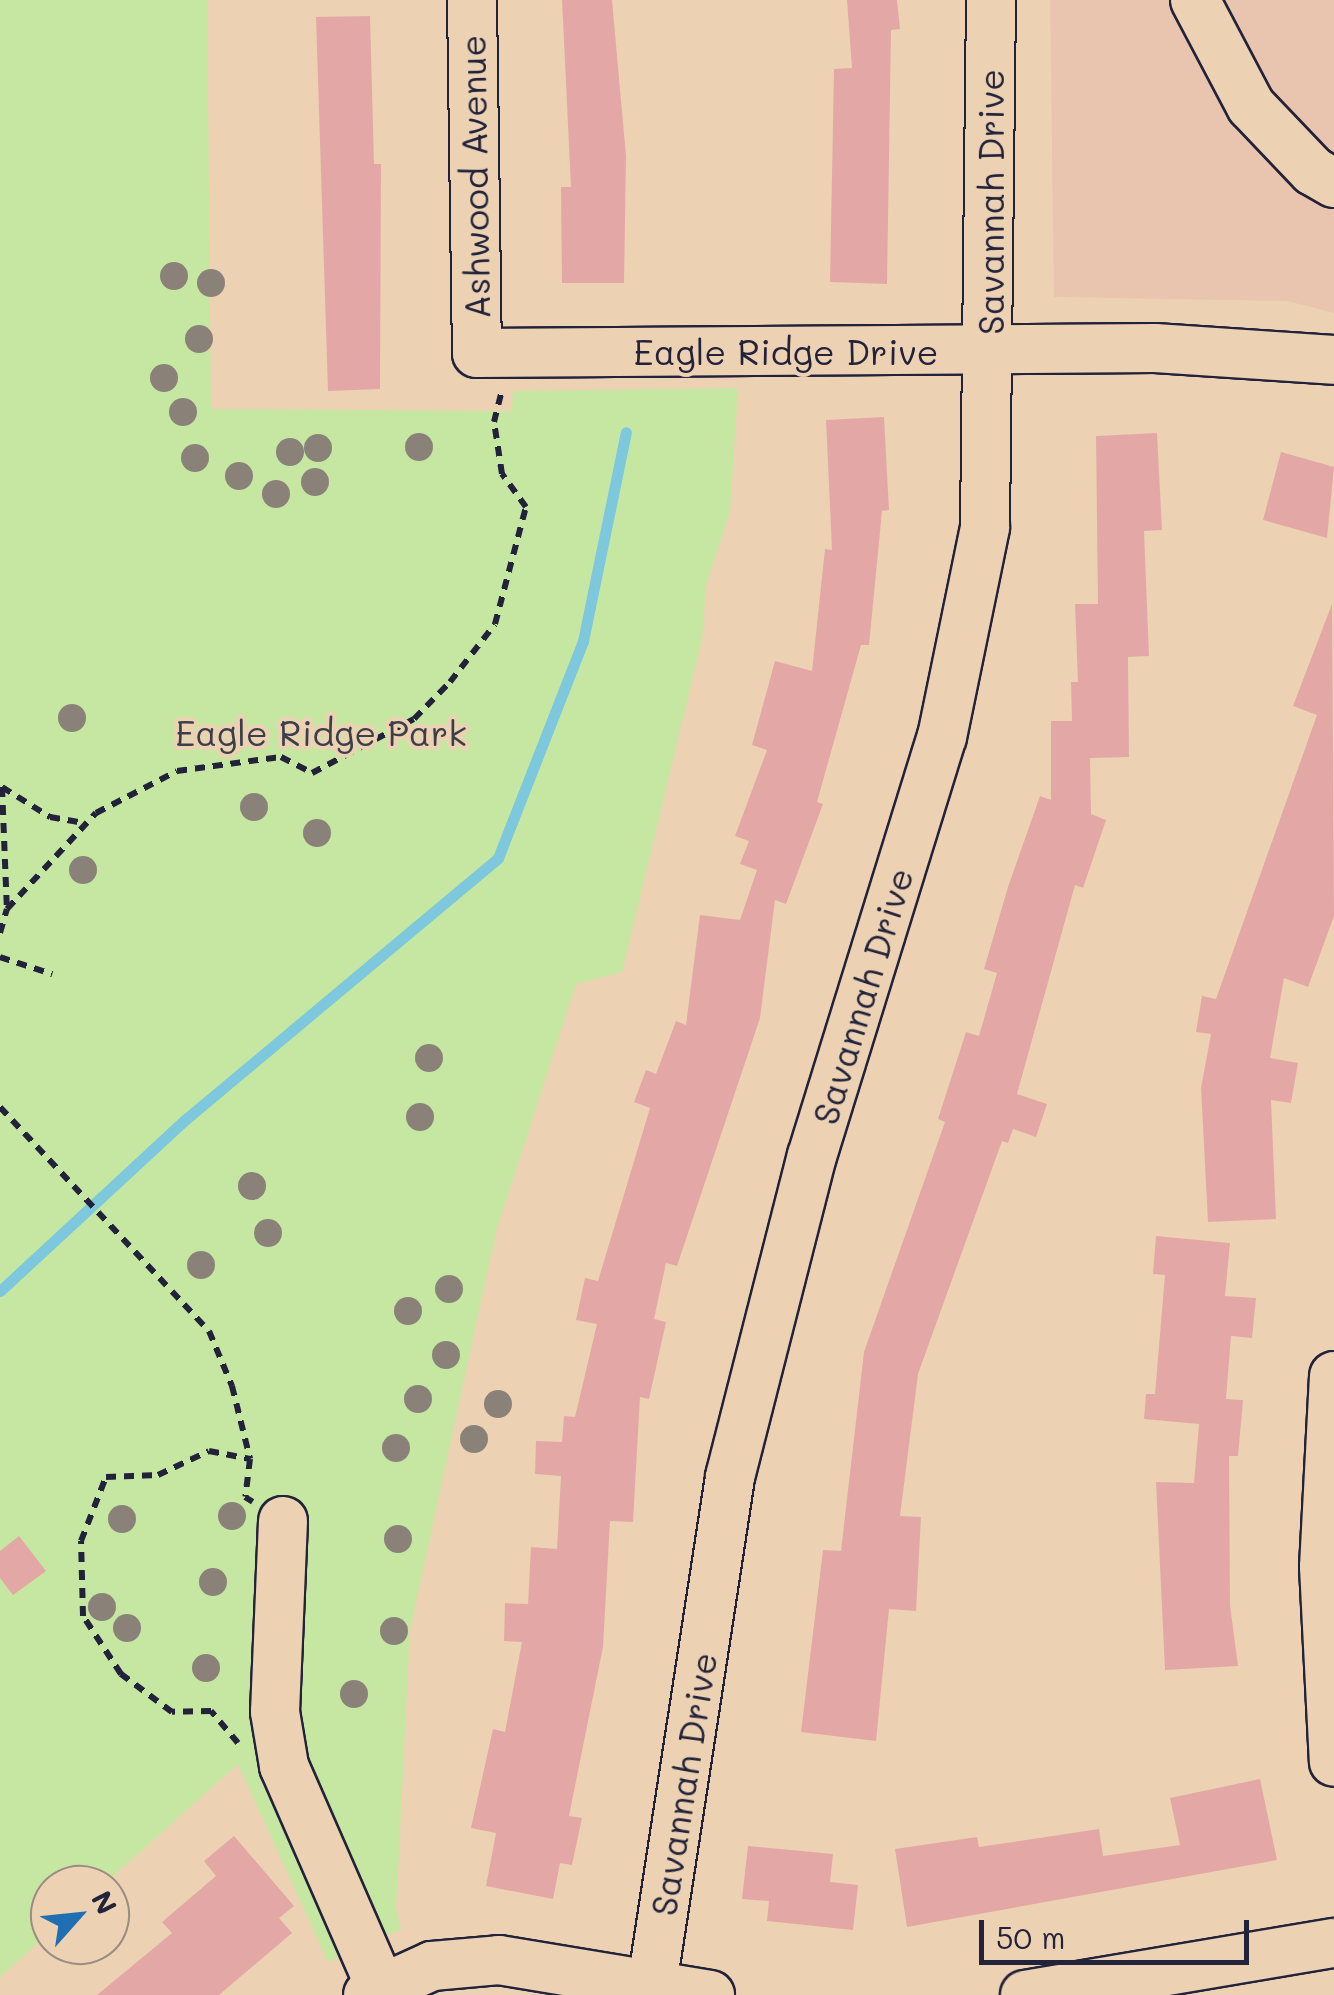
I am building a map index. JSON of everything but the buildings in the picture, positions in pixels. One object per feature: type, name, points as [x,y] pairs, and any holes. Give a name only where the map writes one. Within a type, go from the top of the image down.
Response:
[{"type":"street","name":"Ashwood Avenue","points":[[472,0],[477,353]]},
{"type":"street","name":"Savannah Drive","points":[[652,1984],[730,1476],[812,1156],[942,737],[985,528],[992,0]]},
{"type":"street","points":[[1195,0],[1251,106],[1313,171],[1334,183]]},
{"type":"street","name":"Eagle Ridge Drive","points":[[477,353],[1155,348],[1334,360]]},
{"type":"street","points":[[1334,1376],[1324,1567],[1334,1762]]},
{"type":"street","points":[[283,1521],[275,1712],[284,1766],[378,1992],[432,1966],[499,1960],[710,1995]]},
{"type":"street","points":[[1025,1995],[1334,1942]]},
{"type":"path","points":[[8,909],[87,823],[178,770],[280,757],[312,773],[414,719],[450,682],[496,624],[526,508],[502,474],[494,422],[502,388],[477,353]]},
{"type":"path","points":[[1,785],[50,817],[87,823]]},
{"type":"path","points":[[0,934],[8,909],[1,785]]},
{"type":"path","points":[[0,957],[52,974]]},
{"type":"path","points":[[0,1107],[209,1331],[232,1386],[250,1460],[245,1497],[283,1521]]},
{"type":"path","points":[[240,1747],[211,1711],[172,1712],[121,1674],[83,1616],[81,1541],[106,1477],[158,1476],[208,1450],[250,1460]]},
{"type":"shaded area","points":[[1050,0],[1334,0],[1334,313],[1287,301],[1054,297]]},
{"type":"green space","name":"Eagle Ridge Park","points":[[0,0],[207,0],[211,409],[512,411],[513,391],[738,388],[730,512],[706,586],[702,639],[622,972],[576,984],[496,1232],[410,1630],[396,1911],[401,1929],[328,1962],[238,1764],[125,1865],[30,1865],[30,1950],[0,1977]]},
{"type":"waterway","points":[[0,1291],[186,1119],[498,858],[583,641],[626,432]]}]
